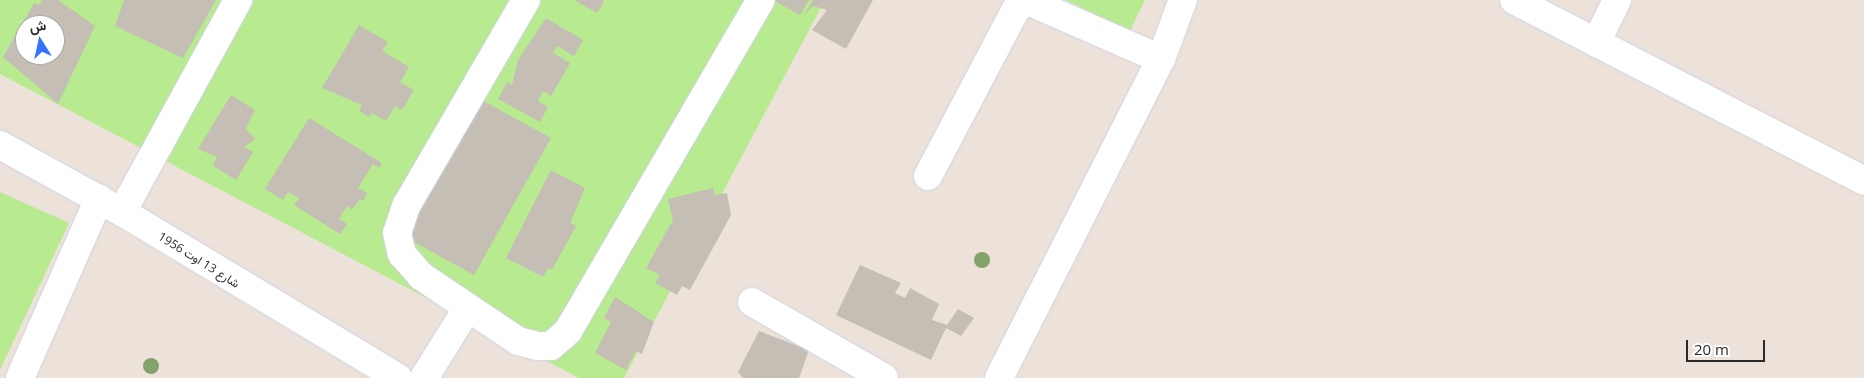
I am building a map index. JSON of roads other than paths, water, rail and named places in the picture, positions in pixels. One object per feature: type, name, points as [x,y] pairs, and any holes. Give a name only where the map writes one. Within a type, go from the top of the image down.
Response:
[{"type":"street","points":[[20,378],[110,205],[238,0]]},
{"type":"street","points":[[526,0],[406,206],[398,233],[402,254],[421,276],[467,310],[518,341],[538,346],[560,340],[761,0]]},
{"type":"street","points":[[1000,378],[1161,59],[1183,0]]},
{"type":"street","points":[[1514,0],[1864,181]]},
{"type":"street","points":[[1596,44],[1616,0]]},
{"type":"street","points":[[928,176],[1016,9],[1028,1],[1161,59]]},
{"type":"street","name":"شارع 13 اوت 1956","points":[[0,145],[110,205],[398,378]]},
{"type":"street","points":[[752,302],[884,378]]},
{"type":"street","points":[[424,378],[467,310]]}]
